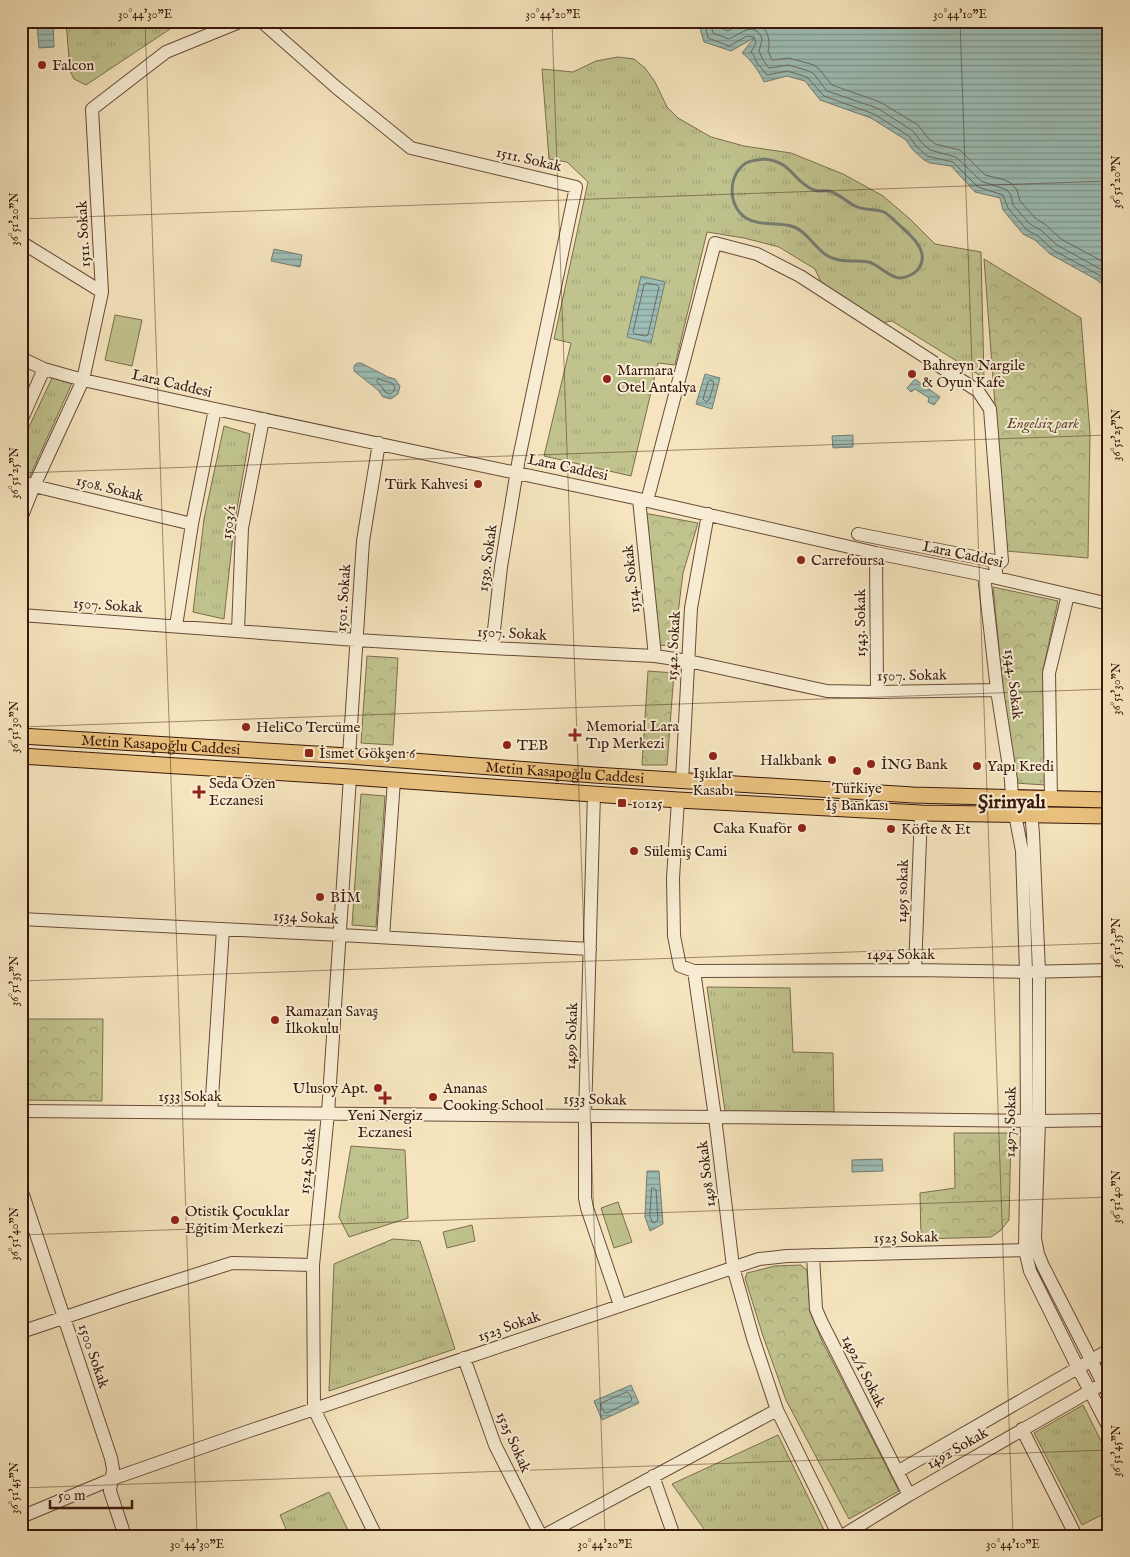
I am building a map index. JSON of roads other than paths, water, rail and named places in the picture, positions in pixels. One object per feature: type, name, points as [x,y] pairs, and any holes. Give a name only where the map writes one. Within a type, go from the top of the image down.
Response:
[{"type":"main road","name":"Metin Kasapoğlu Caddesi","points":[[21,736],[350,756],[682,781],[912,795],[1109,800]]},
{"type":"main road","name":"Metin Kasapoğlu Caddesi","points":[[21,756],[678,800],[921,813],[1109,816]]},
{"type":"street","name":"1511. Sokak","points":[[21,518],[83,380],[102,292],[92,109],[166,52],[242,21]]},
{"type":"street","name":"1511. Sokak","points":[[261,21],[337,88],[411,148],[576,187],[517,473]]},
{"type":"street","points":[[21,242],[102,292]]},
{"type":"street","points":[[643,500],[715,243],[757,254],[800,276],[978,391],[990,409],[1002,561],[858,534]]},
{"type":"street","name":"Lara Caddesi","points":[[21,358],[44,369],[83,380],[708,514],[1109,604]]},
{"type":"street","points":[[21,421],[44,369]]},
{"type":"street","points":[[176,626],[192,524],[215,409]]},
{"type":"street","name":"1503/1","points":[[238,631],[242,528],[263,419]]},
{"type":"street","name":"1501. Sokak","points":[[350,756],[363,541],[379,444]]},
{"type":"street","name":"1539. Sokak","points":[[492,648],[501,567],[517,473]]},
{"type":"street","name":"1508. Sokak","points":[[21,481],[34,486],[192,524]]},
{"type":"street","name":"1514. Sokak","points":[[643,500],[655,656]]},
{"type":"street","name":"1542. Sokak","points":[[682,781],[691,608],[708,514]]},
{"type":"street","name":"1543. Sokak","points":[[876,553],[877,692]]},
{"type":"street","name":"1544. Sokak","points":[[1000,562],[995,566],[990,576],[997,690],[1012,798]]},
{"type":"street","points":[[1051,799],[1049,673],[1068,595]]},
{"type":"street","name":"1507. Sokak","points":[[21,615],[356,640],[655,656],[688,661],[826,691],[997,690]]},
{"type":"street","name":"1524 Sokak","points":[[350,777],[328,1113],[313,1265],[314,1409],[376,1536]]},
{"type":"street","points":[[383,937],[394,780]]},
{"type":"street","name":"1499 Sokak","points":[[594,793],[585,1116],[585,1203],[620,1305]]},
{"type":"street","name":"1497. Sokak","points":[[1012,798],[1022,851],[1032,972]]},
{"type":"street","name":"1497. Sokak","points":[[1030,799],[1032,814],[1033,1121],[1035,1230],[1038,1254],[1091,1361],[1107,1386]]},
{"type":"street","points":[[678,800],[673,878],[674,936],[680,966],[694,971]]},
{"type":"street","name":"1495 sokak","points":[[915,970],[921,813]]},
{"type":"street","name":"1534 Sokak","points":[[21,919],[590,949]]},
{"type":"street","points":[[211,1112],[223,929]]},
{"type":"street","name":"1494 Sokak","points":[[694,971],[915,970],[1032,972],[1109,970]]},
{"type":"street","name":"1498 Sokak","points":[[694,971],[716,1117],[733,1267],[753,1338],[777,1410],[841,1536]]},
{"type":"street","name":"1533 Sokak","points":[[21,1111],[1033,1121],[1109,1120]]},
{"type":"street","name":"1497. Sokak","points":[[1033,1121],[1025,1250],[1030,1271],[1109,1428]]},
{"type":"street","name":"1500 Sokak","points":[[21,1189],[111,1458],[113,1469],[110,1491],[125,1536]]},
{"type":"street","name":"1523 Sokak","points":[[21,1517],[112,1479],[759,1259],[813,1255],[1025,1250]]},
{"type":"street","name":"1492/1 Sokak","points":[[813,1255],[816,1309],[820,1321],[909,1495]]},
{"type":"street","points":[[21,1332],[232,1263],[313,1265]]},
{"type":"street","points":[[1091,1361],[1109,1350]]},
{"type":"street","name":"1525 Sokak","points":[[464,1358],[495,1445],[542,1536]]},
{"type":"street","name":"1492 Sokak","points":[[896,1472],[1091,1361]]},
{"type":"street","name":"1492 Sokak","points":[[841,1536],[1022,1429],[1090,1391],[1107,1386]]},
{"type":"street","points":[[542,1536],[777,1410]]},
{"type":"street","points":[[1022,1429],[1076,1536]]},
{"type":"street","points":[[653,1476],[674,1536]]},
{"type":"water","points":[[41,21],[53,21],[54,47],[39,48],[37,25]]},
{"type":"water","points":[[700,21],[1109,21],[1109,290],[1097,280],[1050,254],[1035,240],[1023,234],[1003,210],[1000,198],[975,192],[951,166],[930,163],[924,160],[912,149],[906,140],[871,118],[820,100],[805,81],[787,76],[764,82],[748,58],[742,53],[754,38],[731,51],[704,42],[699,25]]},
{"type":"water","points":[[274,249],[302,255],[300,267],[271,261]]},
{"type":"water","points":[[641,276],[665,282],[651,343],[627,337]]},
{"type":"water","points":[[357,363],[361,363],[395,379],[400,386],[398,394],[391,399],[383,397],[378,390],[354,371],[354,366]]},
{"type":"water","points":[[705,374],[720,378],[712,409],[696,404]]},
{"type":"water","points":[[915,379],[940,397],[934,405],[928,402],[929,398],[915,389],[911,392],[907,388]]},
{"type":"water","points":[[853,435],[853,447],[833,448],[832,436]]},
{"type":"water","points":[[882,1159],[883,1171],[852,1172],[852,1160]]},
{"type":"water","points":[[647,1171],[659,1171],[663,1224],[650,1231],[645,1217]]},
{"type":"water","points":[[631,1385],[639,1403],[602,1420],[594,1401]]},
{"type":"waterway","points":[[764,159],[781,164],[801,182],[814,190],[829,191],[858,208],[881,211],[887,214],[912,237],[920,248],[922,261],[919,268],[907,276],[895,277],[869,262],[843,261],[828,256],[799,229],[794,227],[751,221],[746,218],[740,213],[733,199],[732,191],[735,175],[746,163],[764,159]]},
{"type":"place","name":"Falcon","points":[[42,65]]},
{"type":"place","name":"Bahreyn Nargile & Oyun Kafe","points":[[912,374]]},
{"type":"place","name":"Marmara Otel Antalya","points":[[607,379]]},
{"type":"place","name":"Türk Kahvesi","points":[[478,484]]},
{"type":"place","name":"Carrefoursa","points":[[801,560]]},
{"type":"place","name":"HeliCo Tercüme","points":[[246,727]]},
{"type":"place","name":"Memorial Lara Tıp Merkezi","points":[[575,735]]},
{"type":"place","name":"TEB","points":[[507,745]]},
{"type":"place","name":"İsmet Gökşen 6","points":[[309,753]]},
{"type":"place","name":"Işıklar Kasabı","points":[[713,756]]},
{"type":"place","name":"Halkbank","points":[[832,760]]},
{"type":"place","name":"İNG Bank","points":[[871,764]]},
{"type":"place","name":"Yapı Kredi","points":[[977,766]]},
{"type":"place","name":"Türkiye İş Bankası","points":[[857,771]]},
{"type":"place","name":"Seda Özen Eczanesi","points":[[199,792]]},
{"type":"place","name":"10125","points":[[622,803]]},
{"type":"place","name":"Caka Kuaför","points":[[802,828]]},
{"type":"place","name":"Köfte & Et","points":[[891,829]]},
{"type":"place","name":"Sülemiş Cami","points":[[634,851]]},
{"type":"place","name":"BİM","points":[[320,897]]},
{"type":"place","name":"Ramazan Savaş İlkokulu","points":[[275,1020]]},
{"type":"place","name":"Ulusoy Apt.","points":[[378,1088]]},
{"type":"place","name":"Ananas Cooking School","points":[[433,1097]]},
{"type":"place","name":"Yeni Nergiz Eczanesi","points":[[385,1098]]},
{"type":"place","name":"Otistik Çocuklar Eğitim Merkezi","points":[[175,1220]]},
{"type":"district","name":"Şirinyalı","points":[[1012,801]]},
{"type":"park label","name":"Engelsiz park","points":[[1043,423]]}]
